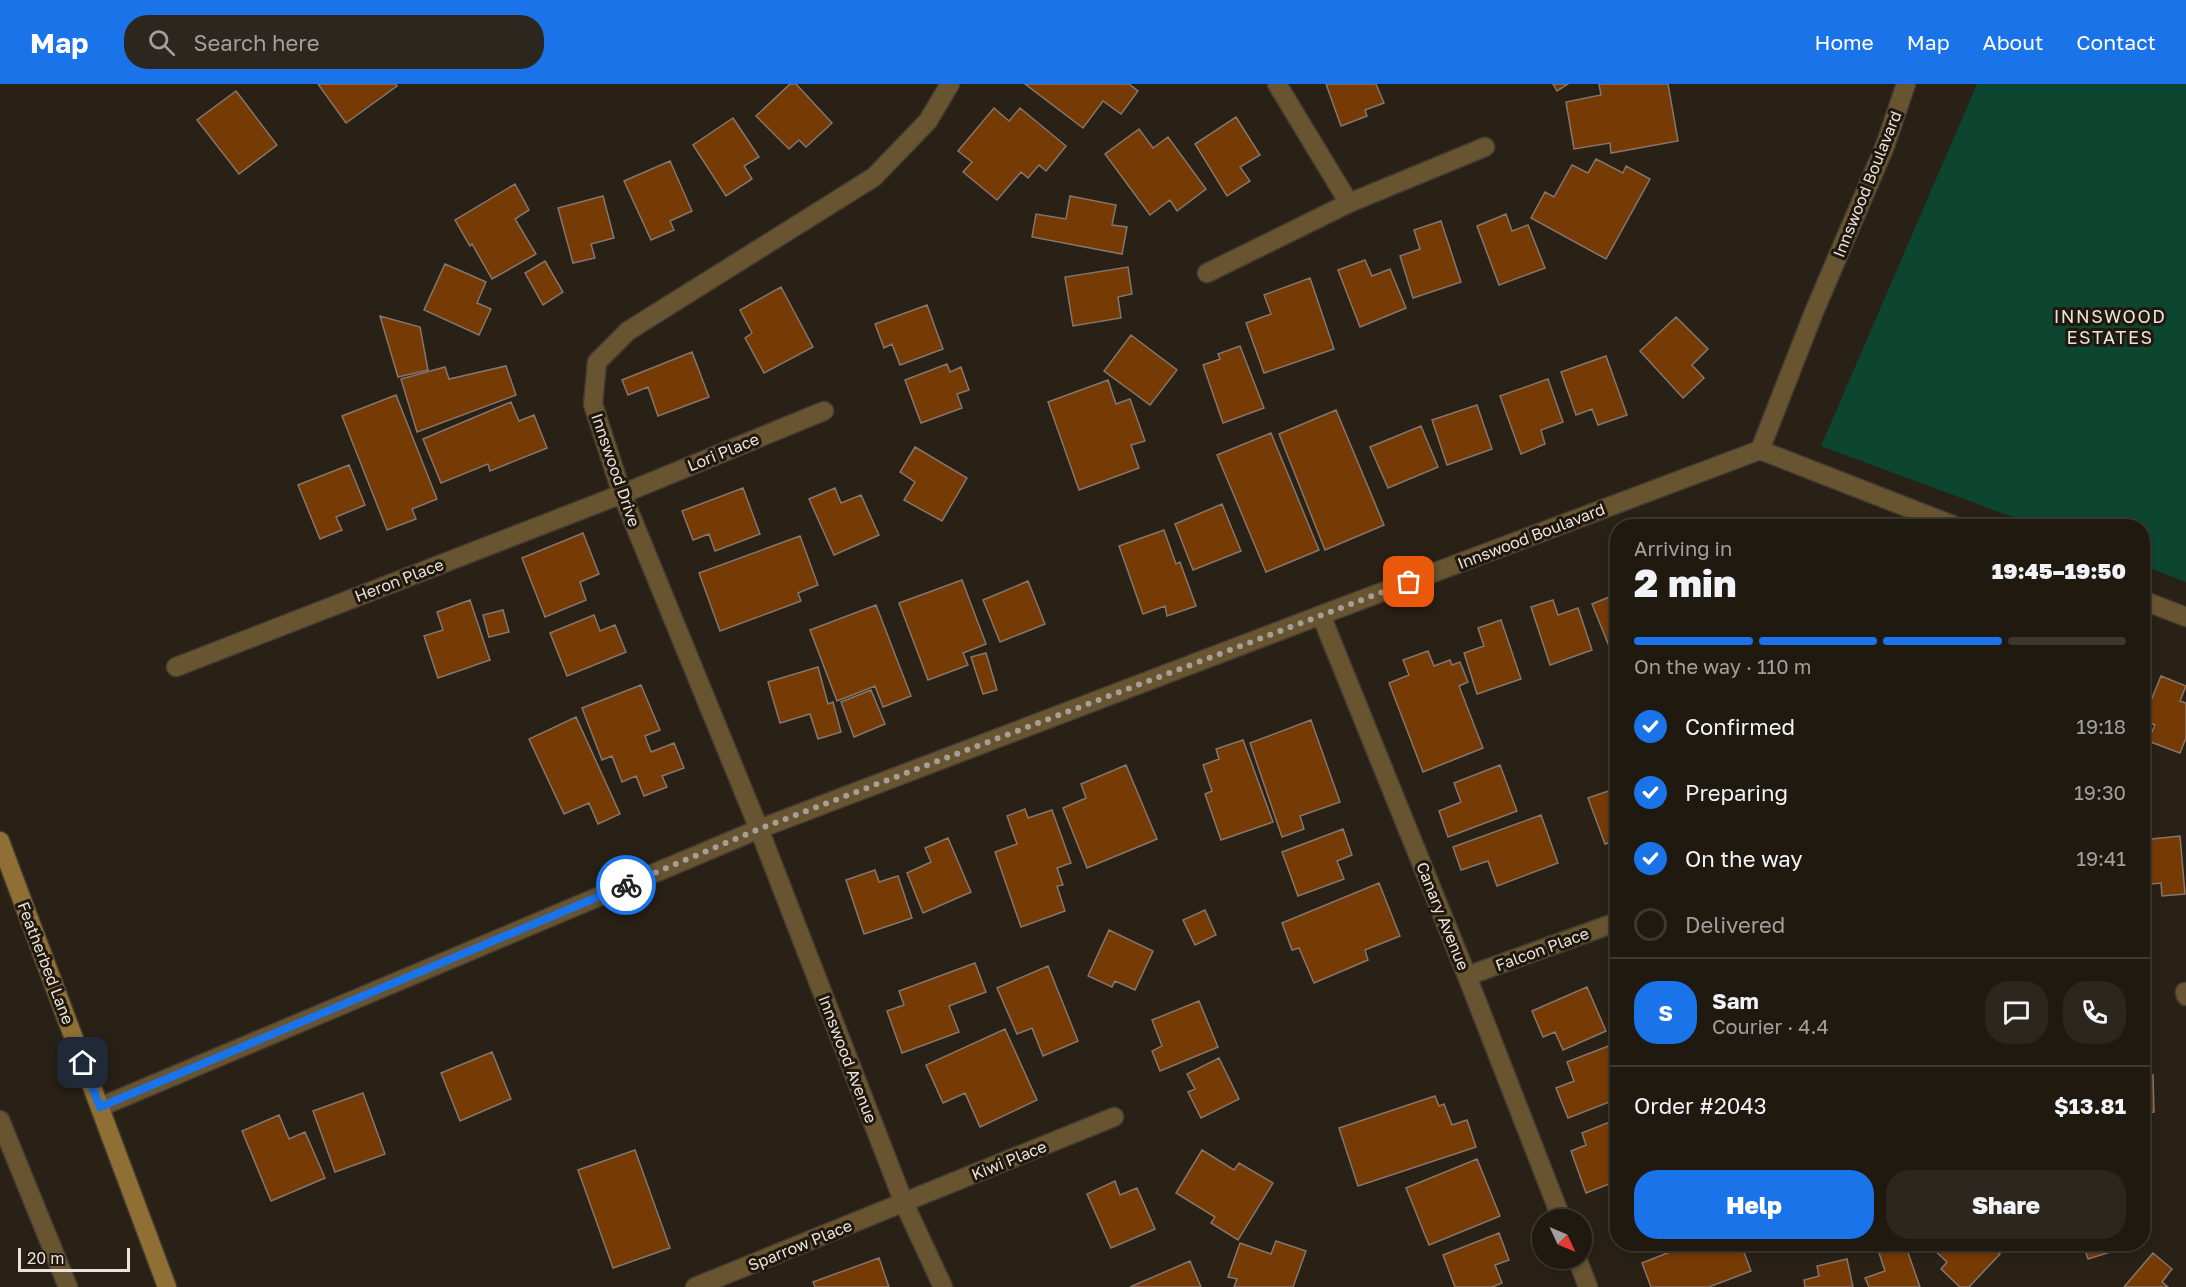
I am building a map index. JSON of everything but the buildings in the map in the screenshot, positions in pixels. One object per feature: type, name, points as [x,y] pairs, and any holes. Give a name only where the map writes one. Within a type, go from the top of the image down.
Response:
[{"type":"main road","name":"Featherbed Lane","points":[[0,840],[167,1287]]},
{"type":"street","name":"Innswood Drive","points":[[759,829],[622,494],[593,405],[597,362],[628,331],[874,177],[928,122],[950,84]]},
{"type":"street","points":[[1277,84],[1349,203]]},
{"type":"street","name":"Innswood Boulavard","points":[[100,1107],[759,829],[1760,450],[1814,312],[1885,146],[1906,84]]},
{"type":"street","points":[[1207,273],[1349,203],[1485,147]]},
{"type":"street","name":"Lori Place","points":[[622,494],[824,411]]},
{"type":"street","points":[[1760,450],[1937,519]]},
{"type":"street","name":"Heron Place","points":[[176,667],[622,494]]},
{"type":"street","points":[[2150,603],[2186,617]]},
{"type":"street","name":"Canary Avenue","points":[[1321,615],[1467,976],[1558,1209]]},
{"type":"street","name":"Innswood Avenue","points":[[759,829],[904,1203],[943,1287]]},
{"type":"street","name":"Falcon Place","points":[[1467,976],[1610,925]]},
{"type":"street","name":"Kiwi Place","points":[[904,1203],[1114,1118]]},
{"type":"street","points":[[0,1119],[68,1287]]},
{"type":"street","name":"Sparrow Place","points":[[695,1287],[904,1203]]},
{"type":"street","points":[[1581,1269],[1588,1287]]},
{"type":"green space","points":[[1977,84],[2186,84],[2186,582],[2150,568],[2150,519],[2018,519],[1821,446]]},
{"type":"way so far","points":[[626,885],[759,829],[1409,582]]},
{"type":"district","name":"INNSWOOD ESTATES","points":[[2110,327]]},
{"type":"route","points":[[83,1063],[100,1107],[626,885]]}]
